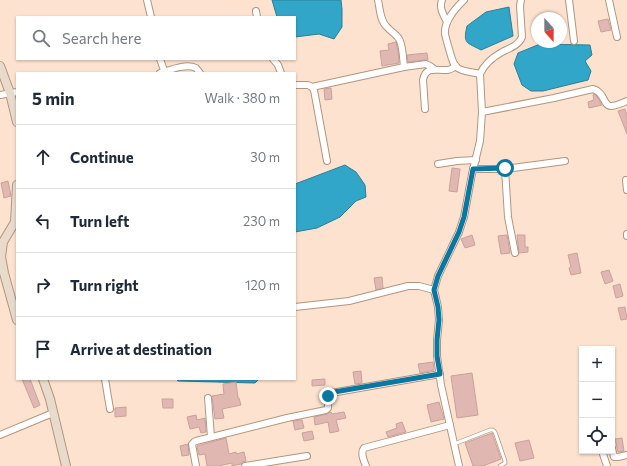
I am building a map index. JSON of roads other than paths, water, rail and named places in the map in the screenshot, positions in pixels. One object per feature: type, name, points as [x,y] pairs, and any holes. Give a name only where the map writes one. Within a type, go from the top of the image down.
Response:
[{"type":"main road","points":[[0,66],[13,93],[16,115]]},
{"type":"main road","points":[[16,193],[16,217]]},
{"type":"main road","points":[[15,226],[5,238],[2,246],[1,257],[2,274],[16,317]]},
{"type":"main road","points":[[43,380],[50,399],[52,413],[66,466]]},
{"type":"street","points":[[147,0],[151,16]]},
{"type":"street","points":[[378,0],[382,19],[386,27],[400,39],[404,67]]},
{"type":"street","points":[[442,0],[440,6],[447,22]]},
{"type":"street","points":[[464,0],[447,22],[445,36],[452,60],[456,66],[460,69],[480,74]]},
{"type":"street","points":[[459,466],[441,385],[437,356],[439,320],[434,290],[438,276],[459,232],[476,160],[480,141],[482,112],[480,74],[482,69],[492,59],[521,41],[521,0]]},
{"type":"street","points":[[569,0],[574,42]]},
{"type":"street","points":[[609,0],[617,37]]},
{"type":"street","points":[[160,60],[163,72]]},
{"type":"street","points":[[275,60],[281,72]]},
{"type":"street","points":[[296,85],[308,85],[312,87],[404,67],[426,64],[434,69]]},
{"type":"street","points":[[166,72],[190,66],[196,68],[199,72]]},
{"type":"street","points":[[425,109],[424,76],[427,72],[434,69],[449,70],[456,66]]},
{"type":"street","points":[[312,87],[314,90],[327,161]]},
{"type":"street","points":[[482,112],[593,89],[598,90],[601,93],[608,105],[617,105],[627,101]]},
{"type":"street","points":[[0,95],[13,93]]},
{"type":"street","points":[[438,164],[476,160]]},
{"type":"street","points":[[473,169],[505,168],[565,161]]},
{"type":"street","points":[[505,168],[508,217],[515,253]]},
{"type":"street","points":[[626,180],[627,190]]},
{"type":"street","points":[[296,308],[340,302],[408,286],[419,286],[434,290]]},
{"type":"street","points":[[196,466],[192,447],[196,440],[326,410],[328,408],[328,395],[331,392],[440,374]]},
{"type":"street","points":[[105,380],[110,409]]},
{"type":"street","points":[[208,398],[211,437]]},
{"type":"street","points":[[0,435],[52,413]]},
{"type":"street","points":[[366,466],[362,452],[362,449],[364,448],[450,425]]},
{"type":"street","points":[[603,454],[607,466]]},
{"type":"street","points":[[613,454],[614,457],[627,455]]},
{"type":"street","points":[[245,466],[307,456]]},
{"type":"lane","points":[[454,444],[493,430],[505,461],[505,463],[500,466]]},
{"type":"water","points":[[272,0],[341,0],[342,27],[334,39],[319,34],[296,37],[296,16],[277,16]]},
{"type":"water","points":[[509,7],[513,36],[481,50],[467,42],[465,36],[467,26],[486,12]]},
{"type":"water","points":[[567,45],[590,45],[592,55],[585,61],[591,71],[588,80],[543,91],[531,91],[522,85],[514,64],[518,53],[531,48],[567,48]]},
{"type":"water","points":[[345,165],[356,172],[365,185],[366,197],[356,201],[340,217],[317,228],[296,232],[296,184]]},
{"type":"water","points":[[177,380],[258,380],[255,383]]}]
